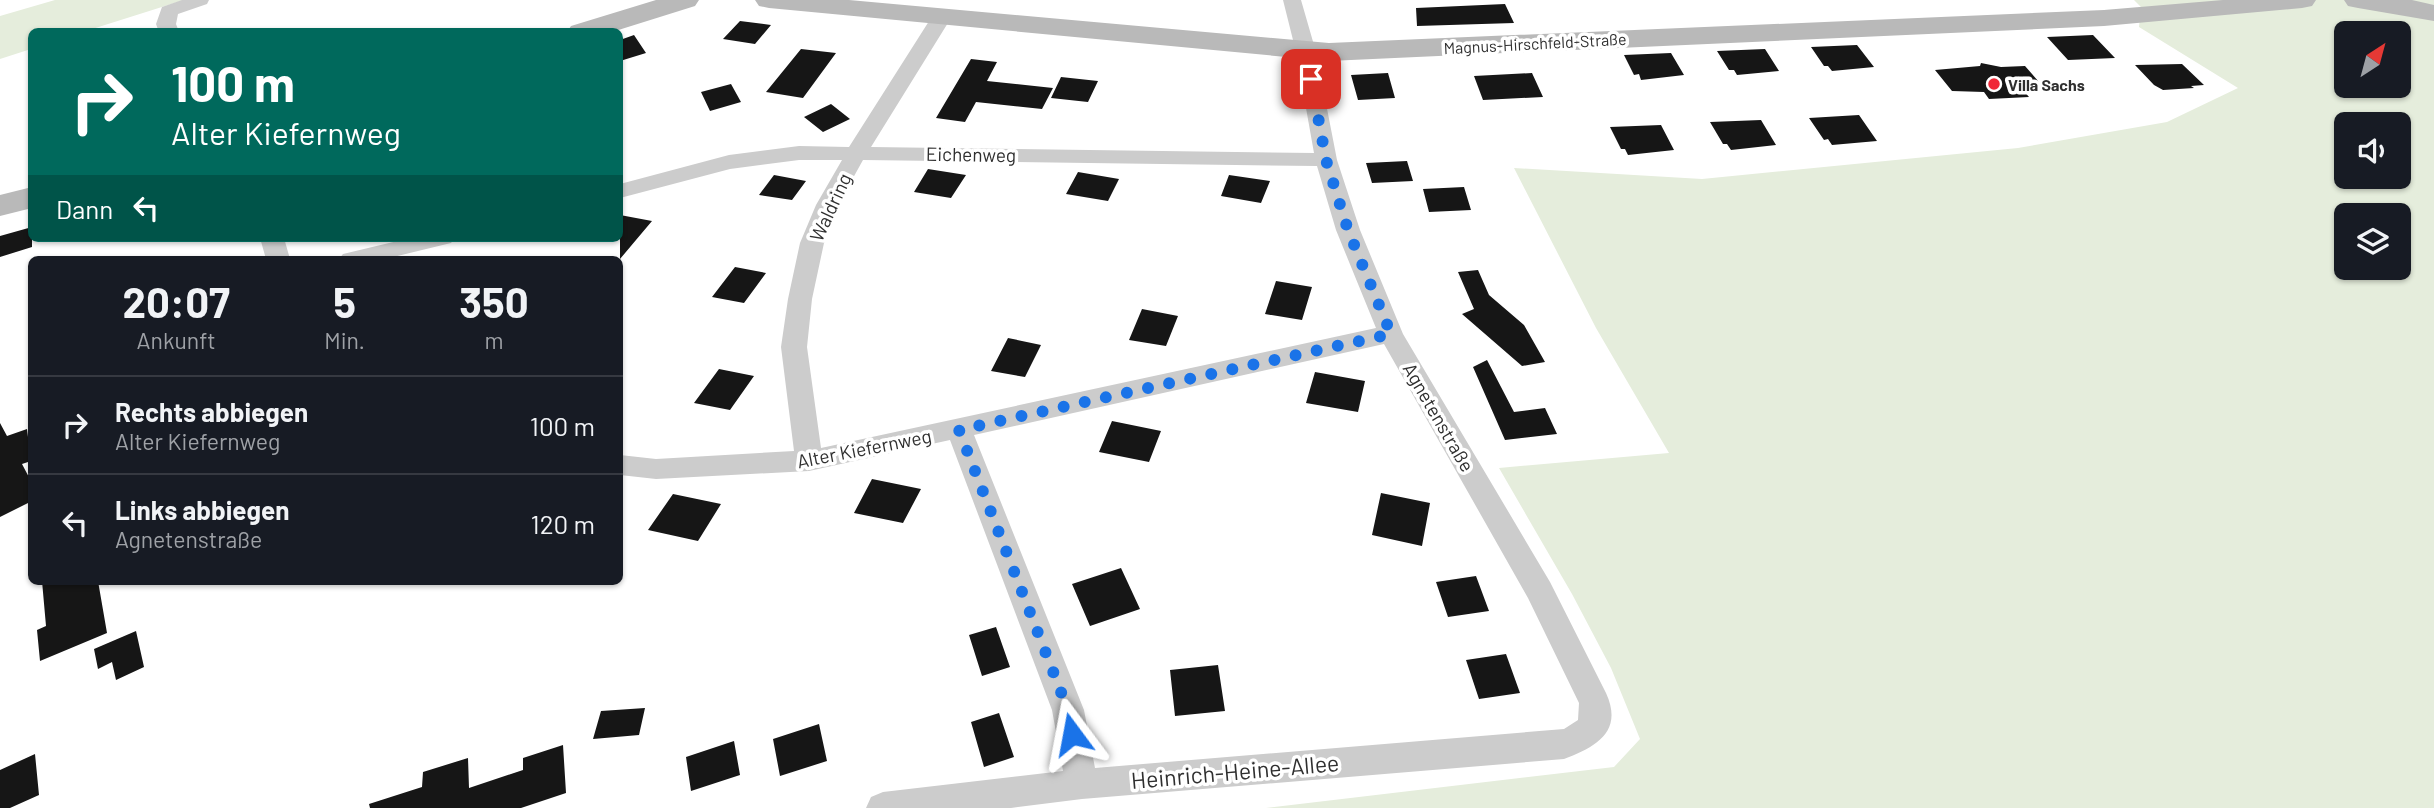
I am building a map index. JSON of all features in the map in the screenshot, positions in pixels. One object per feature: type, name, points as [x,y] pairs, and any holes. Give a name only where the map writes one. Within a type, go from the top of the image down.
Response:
[{"type":"street","points":[[168,28],[169,11],[200,0]]},
{"type":"street","points":[[594,28],[685,0]]},
{"type":"street","name":"Magnus-Hirschfeld-Straße","points":[[769,0],[1306,52],[2104,18],[2302,0]]},
{"type":"street","name":"Agnetenstraße","points":[[1292,0],[1306,52],[1326,160],[1348,230],[1391,334],[1540,591],[1595,703],[1597,721],[1586,736]]},
{"type":"street","points":[[2358,0],[2434,13]]},
{"type":"street","name":"Waldring","points":[[808,461],[794,347],[800,299],[812,243],[827,205],[857,152],[941,18]]},
{"type":"street","name":"Eichenweg","points":[[623,190],[729,162],[799,153],[1326,160]]},
{"type":"street","points":[[0,206],[28,198]]},
{"type":"street","points":[[364,256],[425,242]]},
{"type":"street","name":"Alter Kiefernweg","points":[[623,465],[656,469],[808,461],[1391,334]]},
{"type":"street","points":[[959,430],[1068,710],[1082,784]]},
{"type":"street","name":"Heinrich-Heine-Allee","points":[[883,808],[1082,784],[1564,744],[1586,736]]},
{"type":"green space","points":[[55,0],[184,0],[95,28],[28,28],[28,50],[0,59],[0,16]]},
{"type":"green space","points":[[2134,0],[2434,0],[2434,808],[1266,808],[1614,767],[1640,739],[1611,668],[1572,594],[1499,468],[1669,453],[1596,328],[1514,168],[1702,179],[2018,148],[2167,122],[2238,88],[2139,27],[2141,7]]},
{"type":"building","points":[[1505,4],[1514,23],[1417,26],[1416,8]]},
{"type":"building","points":[[740,21],[771,25],[755,44],[723,39]]},
{"type":"building","points":[[634,35],[646,53],[623,60],[623,39]]},
{"type":"building","points":[[2093,35],[2115,58],[2068,60],[2047,37]]},
{"type":"building","points":[[1857,45],[1874,67],[1832,71],[1828,66],[1824,66],[1811,47]]},
{"type":"building","points":[[801,49],[836,53],[803,98],[766,92]]},
{"type":"building","points":[[1765,49],[1779,71],[1737,75],[1734,70],[1729,70],[1717,51]]},
{"type":"building","points":[[1671,53],[1684,75],[1641,80],[1639,74],[1634,75],[1624,55]]},
{"type":"building","points":[[971,59],[997,62],[987,81],[1053,88],[1042,109],[976,102],[965,122],[936,118]]},
{"type":"building","name":"Villa Sachs","points":[[1981,63],[2001,67],[2025,66],[2045,89],[2023,90],[2029,97],[1989,99],[1984,92],[1952,91],[1935,70],[1980,66]]},
{"type":"building","points":[[2182,64],[2204,85],[2163,90],[2154,85],[2135,65]]},
{"type":"building","points":[[1388,73],[1395,98],[1358,100],[1351,75]]},
{"type":"building","points":[[1532,73],[1543,97],[1483,100],[1474,76]]},
{"type":"building","points":[[1061,77],[1098,81],[1088,102],[1051,98]]},
{"type":"building","points":[[731,84],[741,102],[710,111],[701,92]]},
{"type":"building","points":[[831,104],[850,119],[823,132],[804,117]]},
{"type":"building","points":[[1859,115],[1877,141],[1832,145],[1828,139],[1824,140],[1809,118]]},
{"type":"building","points":[[1761,120],[1776,145],[1731,150],[1727,144],[1723,144],[1710,122]]},
{"type":"building","points":[[1661,125],[1674,150],[1628,155],[1625,149],[1621,149],[1610,127]]},
{"type":"building","points":[[1407,161],[1413,181],[1372,183],[1366,163]]},
{"type":"building","points":[[928,169],[966,175],[951,198],[914,192]]},
{"type":"building","points":[[1078,172],[1119,179],[1108,201],[1066,194]]},
{"type":"building","points":[[774,175],[806,181],[792,200],[759,195]]},
{"type":"building","points":[[1229,175],[1270,181],[1261,203],[1221,196]]},
{"type":"building","points":[[1464,187],[1471,210],[1429,212],[1423,189]]},
{"type":"building","points":[[623,216],[652,221],[623,256],[620,256]]},
{"type":"building","points":[[28,228],[28,242],[32,242],[32,247],[0,257],[0,236]]},
{"type":"building","points":[[735,267],[766,273],[744,303],[712,297]]},
{"type":"building","points":[[1478,270],[1489,295],[1524,325],[1545,362],[1522,366],[1462,314],[1474,309],[1458,272]]},
{"type":"building","points":[[1276,281],[1312,287],[1302,320],[1265,314]]},
{"type":"building","points":[[1142,309],[1178,316],[1166,346],[1129,340]]},
{"type":"building","points":[[1008,338],[1041,345],[1025,377],[991,371]]},
{"type":"building","points":[[1487,360],[1514,412],[1545,408],[1557,434],[1505,440],[1473,367]]},
{"type":"building","points":[[719,369],[754,376],[730,410],[694,403]]},
{"type":"building","points":[[1315,372],[1365,381],[1358,412],[1306,403]]},
{"type":"building","points":[[1112,421],[1161,431],[1149,462],[1099,452]]},
{"type":"building","points":[[0,423],[7,436],[27,429],[28,462],[22,464],[28,475],[28,503],[0,517]]},
{"type":"building","points":[[872,479],[921,489],[903,523],[854,513]]},
{"type":"building","points":[[1381,493],[1430,503],[1422,546],[1372,535]]},
{"type":"building","points":[[673,494],[721,504],[698,541],[648,530]]},
{"type":"building","points":[[1121,568],[1140,609],[1090,626],[1072,584]]},
{"type":"building","points":[[1476,576],[1489,611],[1448,617],[1436,582]]},
{"type":"building","points":[[42,585],[99,585],[107,633],[40,661],[37,630],[46,626]]},
{"type":"building","points":[[996,627],[1010,667],[982,676],[969,635]]},
{"type":"building","points":[[136,631],[144,667],[116,680],[112,662],[98,669],[94,649]]},
{"type":"building","points":[[1506,654],[1520,693],[1479,699],[1466,660]]},
{"type":"building","points":[[1218,665],[1225,711],[1175,716],[1170,670]]},
{"type":"building","points":[[645,708],[639,735],[593,739],[601,711]]},
{"type":"building","points":[[999,713],[1014,757],[984,767],[971,722]]},
{"type":"building","points":[[819,724],[827,761],[780,776],[773,739]]},
{"type":"building","points":[[734,741],[740,775],[691,791],[686,757]]},
{"type":"building","points":[[563,745],[566,793],[521,808],[370,808],[369,804],[422,787],[423,772],[468,758],[469,788],[523,770],[523,758]]},
{"type":"building","points":[[35,754],[39,795],[10,808],[0,808],[0,770]]},
{"type":"place","name":"Villa Sachs","points":[[1994,84]]},
{"type":"route","points":[[1072,734],[1068,710],[959,430],[1391,334],[1348,230],[1326,160],[1311,79]]}]
